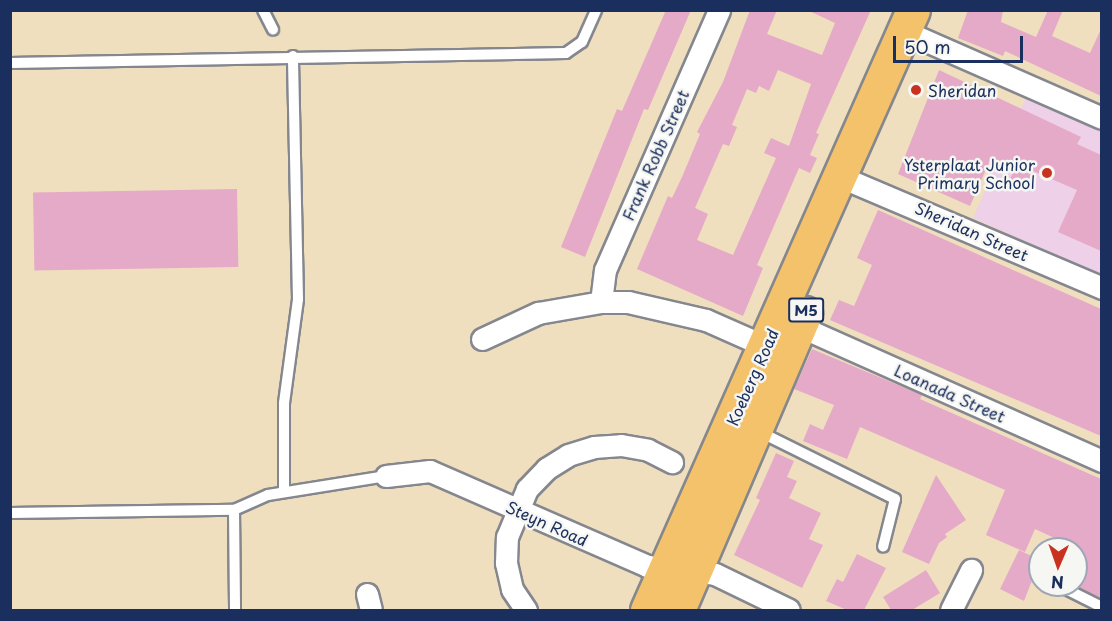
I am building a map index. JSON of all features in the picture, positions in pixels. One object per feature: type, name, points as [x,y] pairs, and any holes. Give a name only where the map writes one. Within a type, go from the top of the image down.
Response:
[{"type":"main road","name":"Koeberg Road","points":[[647,610],[680,571],[755,429],[799,326],[850,181],[918,23]]},
{"type":"main road","name":"Koeberg Road","points":[[678,610],[680,571],[765,346],[850,181]]},
{"type":"street","name":"Frank Robb Street","points":[[601,302],[605,270],[719,10]]},
{"type":"street","points":[[918,23],[1101,118]]},
{"type":"street","name":"Sheridan Street","points":[[850,181],[1101,288]]},
{"type":"street","points":[[482,339],[538,313],[601,302],[665,308],[765,346]]},
{"type":"street","name":"Loanada Street","points":[[799,326],[1101,461]]},
{"type":"street","points":[[526,610],[512,589],[506,563],[507,537],[527,489],[546,469],[568,455],[594,447],[621,446],[648,450],[672,462]]},
{"type":"street","name":"Steyn Road","points":[[386,476],[430,471],[647,566],[715,574],[789,610]]},
{"type":"street","points":[[951,610],[971,570]]},
{"type":"lane","points":[[263,10],[273,30]]},
{"type":"lane","points":[[10,63],[293,56],[566,53],[582,42],[596,10]]},
{"type":"lane","points":[[284,491],[284,403],[298,299],[293,56]]},
{"type":"lane","points":[[755,429],[895,499],[883,547]]},
{"type":"lane","points":[[10,513],[234,510],[255,498],[284,491],[386,476]]},
{"type":"lane","points":[[234,510],[235,610]]},
{"type":"lane","points":[[1081,597],[1101,607]]},
{"type":"shaded area","name":"Ysterplaat Junior Primary School","points":[[1027,95],[1101,128],[1101,275],[973,218]]},
{"type":"building","points":[[666,10],[691,10],[648,110],[644,109],[585,257],[561,247],[617,109],[622,111]]},
{"type":"building","points":[[750,10],[777,10],[767,34],[822,55],[835,23],[807,10],[871,10],[816,133],[819,134],[810,155],[817,158],[810,173],[799,168],[757,265],[763,268],[743,316],[637,269],[668,196],[672,198],[682,177],[700,134],[697,132],[723,82]],"holes":[[[778,70],[811,84],[789,146],[771,138],[764,153],[776,158],[733,255],[697,240],[708,214],[695,208],[723,144],[729,146],[737,127],[732,125],[747,89],[756,93],[759,86],[769,91]]]},
{"type":"building","points":[[968,10],[1003,10],[1001,22],[1036,37],[1048,10],[1063,10],[1052,36],[1090,53],[1101,29],[1101,96],[1005,51],[1003,56],[958,38]]},
{"type":"building","points":[[939,70],[1081,137],[1077,144],[1101,155],[1101,251],[1058,232],[1077,190],[1033,171],[1026,186],[1010,179],[1015,168],[991,158],[970,206],[898,174]]},
{"type":"building","points":[[237,189],[238,267],[34,271],[33,193]]},
{"type":"building","points":[[878,210],[1101,309],[1101,436],[830,320],[839,300],[854,306],[872,265],[857,258]]},
{"type":"building","points":[[812,349],[922,395],[920,399],[1101,479],[1101,598],[1088,592],[1088,537],[1052,537],[1035,529],[1032,537],[1028,537],[1025,552],[986,535],[1005,490],[860,427],[847,459],[803,441],[810,424],[823,430],[834,405],[794,389]]},
{"type":"building","points":[[776,453],[794,461],[787,477],[797,481],[789,498],[821,513],[809,539],[823,545],[802,588],[734,555],[760,500],[756,498]]},
{"type":"building","points":[[936,475],[966,520],[945,534],[947,537],[939,543],[929,564],[902,552]]},
{"type":"building","points":[[1019,550],[1028,554],[1028,591],[1024,601],[1000,589]]},
{"type":"building","points":[[857,554],[886,568],[864,610],[847,610],[826,601],[837,579],[843,582]]},
{"type":"building","points":[[926,570],[940,593],[912,610],[891,610],[883,597]]},
{"type":"place","name":"Sheridan","points":[[916,90]]},
{"type":"place","name":"Ysterplaat Junior Primary School","points":[[1047,173]]}]
